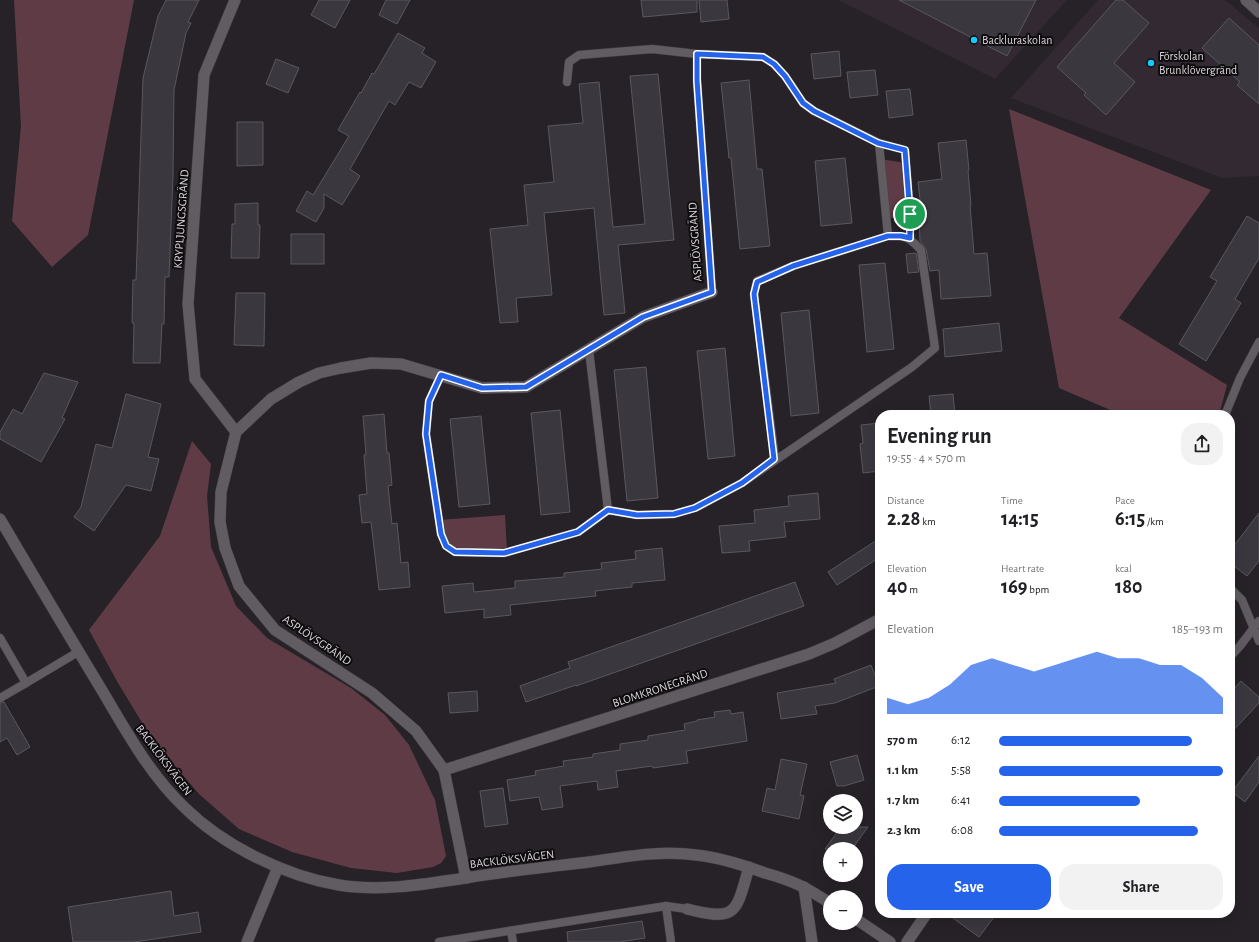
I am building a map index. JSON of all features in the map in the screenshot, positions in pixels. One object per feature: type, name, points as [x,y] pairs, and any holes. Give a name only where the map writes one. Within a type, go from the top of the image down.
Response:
[{"type":"street","name":"KRYPLJUNGSGRÄND","points":[[235,0],[204,76],[188,304],[195,379],[236,432]]},
{"type":"street","points":[[1246,0],[1259,12]]},
{"type":"street","name":"ASPLÖVSGRÄND","points":[[466,878],[444,770],[416,731],[372,692],[275,630],[239,586],[225,548],[220,522],[221,492],[236,432],[271,399],[299,382],[319,373],[372,363],[401,364],[482,388],[526,387],[643,317],[712,292]]},
{"type":"street","name":"BACKLÖKSVÄGEN","points":[[0,519],[126,732],[158,778],[183,806],[207,827],[229,842],[278,866],[307,878],[341,885],[363,887],[428,884],[637,856],[671,853],[696,854],[749,867],[785,879],[823,899]]},
{"type":"street","name":"BLOMKRONEGRÄND","points":[[444,770],[809,654],[875,622]]},
{"type":"street","points":[[247,942],[278,866]]},
{"type":"street","points":[[688,909],[714,915],[724,914],[734,910],[740,899],[749,867]]},
{"type":"street","points":[[804,888],[812,942]]},
{"type":"street","points":[[907,942],[924,918]]},
{"type":"street","points":[[863,924],[890,942]]},
{"type":"lane","points":[[567,82],[569,62],[579,55],[652,49],[697,54],[763,57],[774,64],[785,76],[803,103],[814,111],[878,143],[905,150],[910,214],[910,238]]},
{"type":"lane","name":"ASPLÖVSGRÄND","points":[[697,54],[697,88],[712,292]]},
{"type":"lane","points":[[878,143],[888,236]]},
{"type":"lane","points":[[441,375],[429,401],[426,434],[441,534],[446,546],[455,552],[504,553],[578,532],[608,510],[637,515],[674,514],[695,508],[742,483],[774,459],[912,367],[935,348],[920,250],[910,238],[888,236],[793,266],[757,282],[754,294],[774,459]]},
{"type":"lane","points":[[1227,410],[1240,378],[1259,342]]},
{"type":"lane","points":[[589,350],[608,510]]},
{"type":"lane","points":[[1235,593],[1242,600],[1256,624],[1259,641]]},
{"type":"lane","points":[[1235,652],[1256,624]]},
{"type":"lane","points":[[0,638],[26,683]]},
{"type":"lane","points":[[0,698],[78,652]]},
{"type":"lane","points":[[666,906],[671,942]]},
{"type":"lane","points":[[439,942],[666,906],[688,909]]},
{"type":"lane","points":[[511,931],[513,942]]},
{"type":"shaded area","points":[[14,0],[134,0],[88,235],[52,267],[12,221],[21,126]]},
{"type":"shaded area","name":"Backluraskolan","points":[[838,0],[1067,0],[995,79]]},
{"type":"shaded area","name":"Förskolan Brunklövergränd","points":[[1098,0],[1225,0],[1259,28],[1259,176],[1222,178],[1011,98]]},
{"type":"shaded area","points":[[1009,109],[1211,190],[1119,318],[1227,385],[1220,410],[1110,410],[1059,388]]},
{"type":"shaded area","points":[[880,159],[906,163],[910,214],[887,219]]},
{"type":"shaded area","points":[[192,441],[211,464],[207,496],[211,547],[236,606],[267,638],[351,688],[385,715],[409,745],[435,800],[446,856],[441,863],[433,867],[397,873],[351,868],[292,852],[239,829],[199,794],[152,739],[118,683],[89,630],[160,536]]},
{"type":"shaded area","points":[[505,515],[507,552],[455,552],[447,546],[439,520]]},
{"type":"building","points":[[166,0],[199,0],[188,22],[191,23],[186,33],[174,90],[173,175],[169,277],[165,277],[164,324],[162,324],[160,363],[133,363],[133,280],[136,280],[143,78],[158,16]]},
{"type":"building","points":[[319,0],[350,0],[335,28],[311,15]]},
{"type":"building","points":[[386,0],[410,0],[397,24],[379,15]]},
{"type":"building","points":[[641,0],[697,0],[697,12],[643,17]]},
{"type":"building","points":[[699,0],[727,0],[729,19],[701,22]]},
{"type":"building","points":[[899,0],[1036,0],[1007,56]]},
{"type":"building","points":[[1116,0],[1123,0],[1149,23],[1114,63],[1135,82],[1106,115],[1084,95],[1086,93],[1057,67]]},
{"type":"building","points":[[1229,18],[1259,45],[1259,104],[1237,85],[1240,82],[1202,48]]},
{"type":"building","points":[[398,33],[425,48],[422,53],[436,62],[421,88],[409,82],[395,105],[389,101],[350,169],[360,176],[342,205],[324,194],[324,208],[316,222],[296,211],[307,191],[313,195],[349,136],[338,130],[360,92],[361,93],[372,73],[374,74]]},
{"type":"building","points":[[839,51],[841,76],[814,79],[811,54]]},
{"type":"building","points":[[276,59],[299,68],[288,93],[266,84]]},
{"type":"building","points":[[875,70],[878,95],[850,98],[847,72]]},
{"type":"building","points":[[658,74],[674,240],[618,245],[625,313],[604,315],[594,208],[544,213],[552,295],[516,298],[518,322],[500,323],[490,229],[528,225],[524,185],[554,182],[548,126],[583,123],[579,84],[599,82],[613,227],[645,224],[630,76]]},
{"type":"building","points":[[749,80],[757,169],[762,169],[770,246],[740,249],[731,158],[729,158],[721,83]]},
{"type":"building","points":[[910,89],[913,115],[889,118],[886,91]]},
{"type":"building","points":[[237,122],[263,122],[263,165],[237,166]]},
{"type":"building","points":[[966,140],[974,254],[987,253],[991,296],[941,299],[939,270],[930,271],[926,249],[920,241],[919,217],[922,216],[918,182],[942,179],[938,143]]},
{"type":"building","points":[[845,158],[852,223],[821,226],[815,161]]},
{"type":"building","points":[[258,203],[258,225],[260,225],[259,258],[231,258],[232,224],[235,224],[235,204]]},
{"type":"building","points":[[1247,216],[1259,223],[1259,258],[1235,299],[1241,303],[1206,361],[1179,344],[1217,281],[1210,277]]},
{"type":"building","points":[[291,234],[324,234],[324,264],[291,264]]},
{"type":"building","points":[[916,253],[919,272],[908,273],[906,254]]},
{"type":"building","points":[[885,263],[894,349],[867,352],[859,265]]},
{"type":"building","points":[[236,293],[265,293],[264,346],[234,345]]},
{"type":"building","points":[[809,310],[819,413],[791,416],[781,313]]},
{"type":"building","points":[[999,323],[1002,351],[945,357],[943,329]]},
{"type":"building","points":[[725,348],[735,456],[708,459],[697,351]]},
{"type":"building","points":[[646,367],[658,498],[627,501],[614,370]]},
{"type":"building","points":[[44,373],[78,382],[62,418],[65,419],[41,462],[0,439],[0,432],[13,409],[22,414]]},
{"type":"building","points":[[126,394],[161,404],[148,457],[159,459],[151,491],[126,485],[94,531],[74,517],[81,507],[96,444],[112,448]]},
{"type":"building","points":[[953,394],[955,410],[930,410],[929,396]]},
{"type":"building","points":[[560,410],[570,512],[541,515],[531,413]]},
{"type":"building","points":[[384,414],[387,453],[389,453],[392,485],[388,486],[392,524],[397,523],[401,563],[408,562],[410,587],[379,590],[371,522],[362,523],[359,495],[367,494],[363,416]]},
{"type":"building","points":[[481,416],[490,504],[459,507],[450,419]]},
{"type":"building","points":[[875,424],[875,472],[863,473],[860,444],[863,443],[861,425]]},
{"type":"building","points":[[818,493],[820,519],[784,522],[786,537],[749,541],[750,551],[722,553],[719,526],[755,523],[754,510],[789,506],[788,496]]},
{"type":"building","points":[[1259,513],[1259,561],[1247,576],[1235,567],[1235,544]]},
{"type":"building","points":[[875,541],[875,560],[837,585],[828,572]]},
{"type":"building","points":[[662,548],[665,580],[632,583],[632,587],[595,591],[596,596],[510,605],[511,615],[484,618],[484,609],[445,613],[442,586],[473,583],[474,592],[515,588],[515,581],[564,577],[564,573],[602,569],[601,563],[636,559],[635,551]]},
{"type":"building","points":[[795,582],[804,606],[526,702],[520,686],[570,668],[568,662]]},
{"type":"building","points":[[871,665],[875,676],[875,688],[835,703],[815,706],[817,714],[781,719],[777,693],[836,683],[834,679]]},
{"type":"building","points":[[1241,681],[1259,697],[1259,703],[1235,729],[1235,688]]},
{"type":"building","points":[[477,691],[478,711],[450,713],[448,693]]},
{"type":"building","points":[[4,702],[30,747],[17,755],[7,738],[0,742],[0,703]]},
{"type":"building","points":[[730,710],[731,714],[743,712],[747,741],[686,751],[688,763],[616,771],[618,787],[598,790],[597,781],[560,786],[563,807],[542,810],[539,797],[510,801],[507,780],[536,775],[535,771],[564,766],[563,761],[593,757],[593,754],[620,750],[620,744],[648,740],[648,736],[685,730],[684,724],[715,717],[714,712]]},
{"type":"building","points":[[857,755],[864,780],[844,786],[837,786],[830,762]]},
{"type":"building","points":[[1259,756],[1259,782],[1245,802],[1235,794],[1235,788]]},
{"type":"building","points":[[781,759],[807,764],[800,795],[804,796],[799,819],[762,811],[767,788],[775,790]]},
{"type":"building","points":[[503,788],[508,824],[485,827],[480,791]]},
{"type":"building","points":[[863,827],[868,827],[863,834]]},
{"type":"building","points":[[836,834],[863,834],[857,842],[830,842]]},
{"type":"building","points":[[171,891],[174,916],[198,912],[201,932],[134,942],[73,942],[68,907]]},
{"type":"building","points":[[953,918],[993,918],[979,937]]},
{"type":"building","points":[[642,921],[645,938],[620,942],[568,942],[567,932]]},
{"type":"place","name":"Backluraskolan","points":[[974,40]]},
{"type":"place","name":"Förskolan Brunklövergränd","points":[[1151,63]]},
{"type":"route","points":[[697,54],[763,57],[774,64],[785,76],[803,103],[814,111],[878,143],[905,150],[910,214],[910,238],[888,236],[793,266],[757,282],[754,294],[774,459],[742,483],[695,508],[674,514],[637,515],[608,510],[578,532],[504,553],[455,552],[446,546],[441,534],[426,434],[429,401],[441,375],[482,388],[526,387],[643,317],[712,292],[697,80],[697,54]]}]
